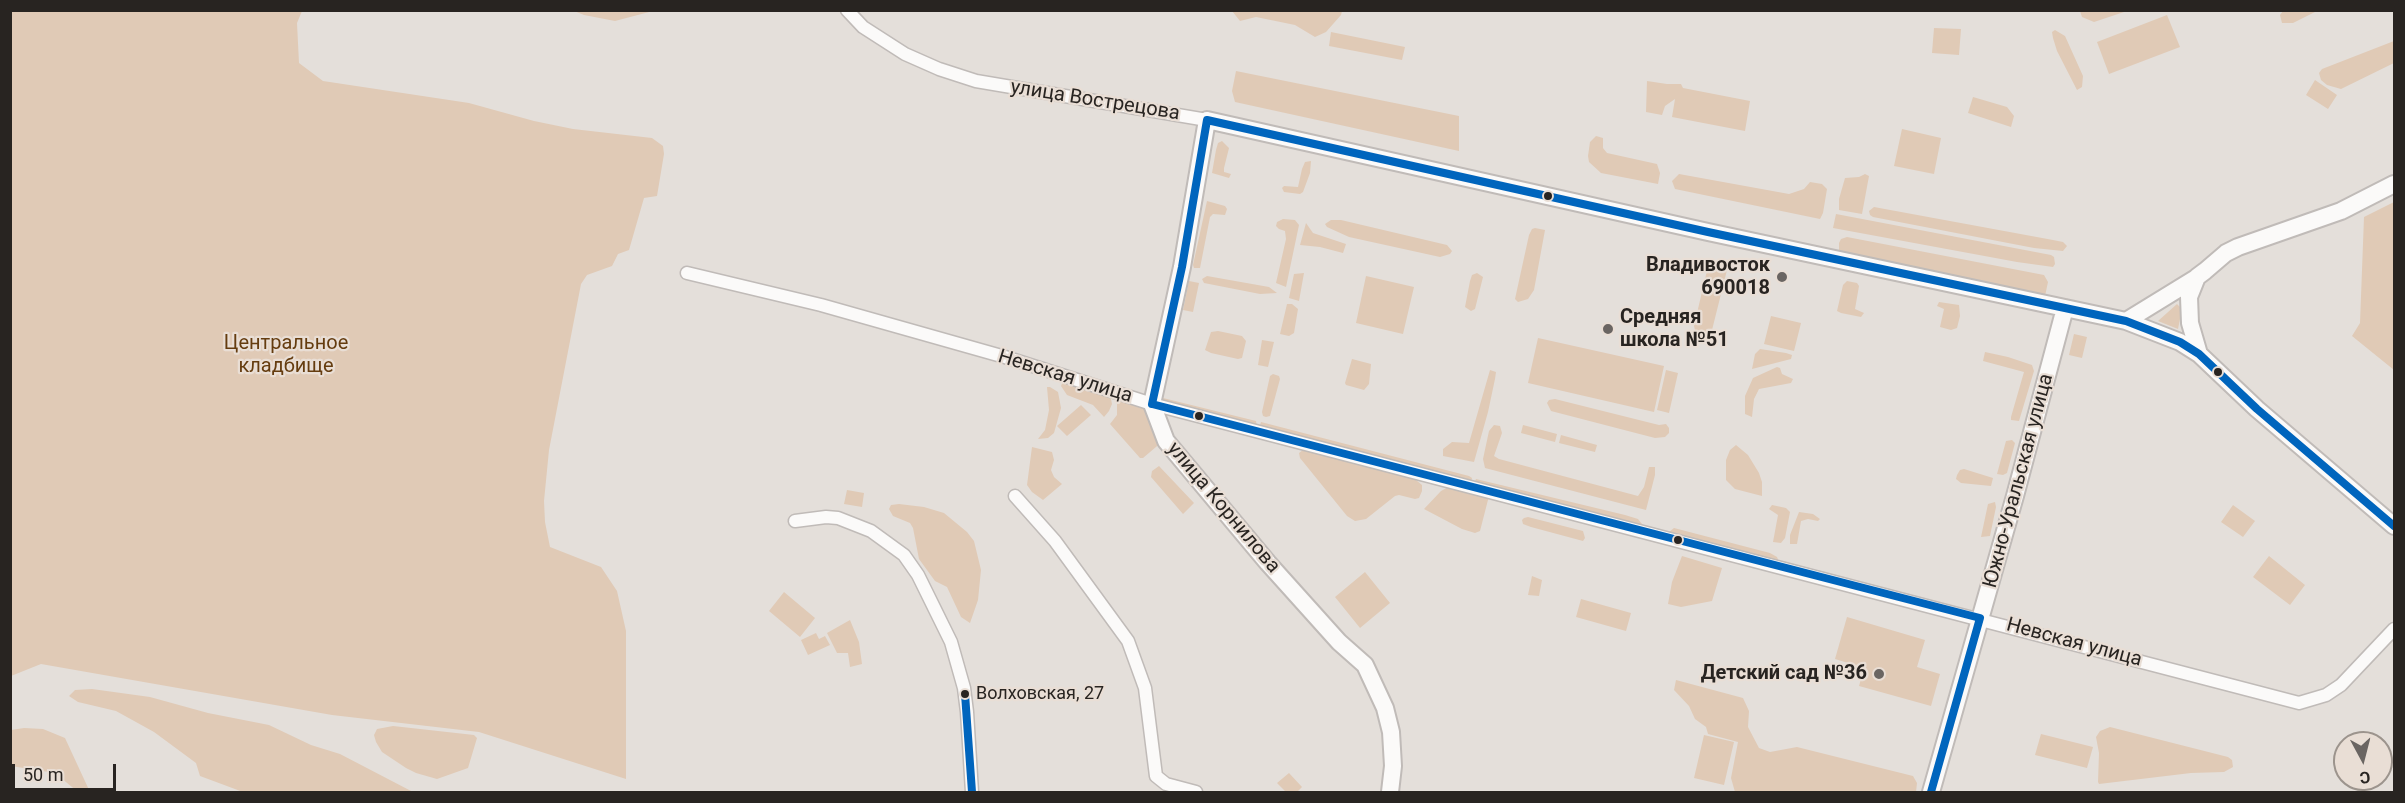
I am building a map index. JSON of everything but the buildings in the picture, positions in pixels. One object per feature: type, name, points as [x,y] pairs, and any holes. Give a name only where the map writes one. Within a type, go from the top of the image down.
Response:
[{"type":"street","name":"улица Вострецова","points":[[847,10],[863,27],[905,54],[939,69],[976,81],[1207,120],[1557,199],[2126,321],[2180,342],[2199,354],[2257,409],[2394,525]]},
{"type":"street","points":[[1152,404],[1182,267],[1207,120]]},
{"type":"street","points":[[2126,321],[2197,278],[2226,253],[2341,211],[2394,184]]},
{"type":"street","name":"Невская улица","points":[[687,273],[821,305],[1005,357],[1152,404],[2299,703],[2326,695],[2341,685],[2394,629]]},
{"type":"street","points":[[2197,278],[2191,288],[2188,304],[2193,338],[2199,354]]},
{"type":"street","name":"Южно-Уральская улица","points":[[1931,792],[2029,447],[2065,308]]},
{"type":"street","name":"улица Корнилова","points":[[1152,404],[1166,441],[1268,563],[1339,642],[1365,665],[1385,708],[1391,732],[1393,766],[1390,792]]},
{"type":"street","points":[[1015,496],[1055,541],[1128,641],[1145,688],[1156,776],[1166,784],[1196,792]]},
{"type":"street","points":[[795,521],[826,517],[838,518],[871,531],[888,541],[904,555],[918,575],[951,642],[965,694],[972,792]]},
{"type":"green space","name":"Центральное кладбище","points":[[11,10],[302,11],[297,23],[299,63],[323,81],[469,103],[573,129],[652,138],[663,146],[664,154],[657,196],[644,198],[629,250],[618,254],[612,266],[587,275],[581,284],[549,450],[544,501],[550,547],[601,567],[617,591],[626,631],[626,779],[479,732],[332,715],[41,664],[11,676]]},
{"type":"green space","points":[[2080,10],[2127,11],[2094,22],[2082,17]]},
{"type":"green space","points":[[574,11],[653,11],[615,21]]},
{"type":"green space","points":[[1232,11],[1342,11],[1326,32],[1315,37],[1295,25],[1256,17],[1240,21]]},
{"type":"green space","points":[[2283,11],[2317,11],[2293,23],[2282,23],[2280,15]]},
{"type":"green space","points":[[2167,15],[2180,47],[2109,74],[2097,42]]},
{"type":"green space","points":[[1934,28],[1961,29],[1959,55],[1932,53]]},
{"type":"green space","points":[[2055,30],[2065,36],[2083,76],[2082,87],[2077,90],[2057,51],[2052,32]]},
{"type":"green space","points":[[1331,32],[1405,47],[1402,60],[1329,46]]},
{"type":"green space","points":[[2394,41],[2394,63],[2341,89],[2327,85],[2321,80],[2319,73],[2322,69]]},
{"type":"green space","points":[[1236,71],[1459,116],[1459,151],[1235,102],[1232,91]]},
{"type":"green space","points":[[2315,80],[2337,95],[2328,109],[2306,95]]},
{"type":"green space","points":[[1647,81],[1681,84],[1683,88],[1750,101],[1745,131],[1672,117],[1675,99],[1665,106],[1662,115],[1646,112]]},
{"type":"green space","points":[[1973,97],[2007,107],[2014,116],[2011,127],[1968,113]]},
{"type":"green space","points":[[1902,129],[1941,138],[1934,174],[1894,166]]},
{"type":"green space","points":[[1596,136],[1603,138],[1603,148],[1607,153],[1657,164],[1660,173],[1658,184],[1601,173],[1589,162],[1588,156],[1590,142]]},
{"type":"green space","points":[[1222,141],[1229,148],[1224,172],[1231,174],[1229,178],[1212,173],[1218,143]]},
{"type":"green space","points":[[1311,161],[1310,173],[1303,192],[1300,194],[1284,192],[1282,188],[1284,186],[1298,187],[1305,162]]},
{"type":"green space","points":[[1679,174],[1789,194],[1804,189],[1810,182],[1822,184],[1827,189],[1823,213],[1820,219],[1675,189],[1672,181]]},
{"type":"green space","points":[[1865,174],[1869,176],[1862,214],[1839,210],[1839,199],[1845,178]]},
{"type":"green space","points":[[1207,201],[1225,206],[1227,209],[1225,215],[1213,214],[1210,217],[1200,268],[1194,268],[1193,265]]},
{"type":"green space","points":[[2394,202],[2394,370],[2352,336],[2360,323],[2364,217]]},
{"type":"green space","points":[[1874,207],[2063,242],[2067,246],[2063,251],[2034,248],[1873,217],[1869,211]]},
{"type":"green space","points":[[1836,214],[2051,255],[2054,257],[2055,264],[2053,267],[2017,262],[1833,228]]},
{"type":"green space","points":[[1283,219],[1295,220],[1299,225],[1286,287],[1276,283],[1286,239],[1285,231],[1276,226],[1277,222]]},
{"type":"green space","points":[[1331,220],[1341,220],[1447,245],[1452,251],[1440,257],[1349,237],[1327,227],[1325,224]]},
{"type":"green space","points":[[1306,223],[1313,233],[1346,244],[1343,253],[1300,245]]},
{"type":"green space","points":[[1535,228],[1545,230],[1534,290],[1528,299],[1518,302],[1515,299],[1529,235]]},
{"type":"green space","points":[[1847,237],[2044,275],[2048,282],[2045,296],[1839,252],[1841,239]]},
{"type":"green space","points":[[1709,262],[1725,266],[1727,270],[1712,330],[1706,333],[1695,330],[1694,326]]},
{"type":"green space","points":[[1304,273],[1299,301],[1289,298],[1294,274]]},
{"type":"green space","points":[[1477,273],[1483,277],[1475,309],[1471,311],[1465,307],[1472,275]]},
{"type":"green space","points":[[1207,276],[1269,287],[1277,293],[1260,294],[1204,283],[1202,279]]},
{"type":"green space","points":[[1366,276],[1414,287],[1403,334],[1356,323]]},
{"type":"green space","points":[[1189,281],[1199,283],[1193,312],[1183,310]]},
{"type":"green space","points":[[1847,281],[1857,283],[1859,286],[1855,309],[1864,313],[1861,317],[1837,311],[1843,285]]},
{"type":"green space","points":[[1939,302],[1959,305],[1960,316],[1957,328],[1951,330],[1940,327],[1944,309],[1937,306]]},
{"type":"green space","points":[[1287,304],[1292,304],[1298,309],[1294,333],[1289,336],[1280,334]]},
{"type":"green space","points":[[2177,304],[2182,309],[2178,329],[2158,321]]},
{"type":"green space","points":[[1771,316],[1801,323],[1794,351],[1764,344]]},
{"type":"green space","points":[[1218,331],[1242,336],[1246,341],[1242,358],[1238,359],[1205,350],[1211,332]]},
{"type":"green space","points":[[2074,334],[2087,337],[2082,358],[2069,355]]},
{"type":"green space","points":[[1538,338],[1664,366],[1654,412],[1528,383]]},
{"type":"green space","points":[[1262,340],[1274,342],[1268,367],[1258,365]]},
{"type":"green space","points":[[1760,349],[1786,353],[1792,355],[1791,359],[1752,369],[1755,354]]},
{"type":"green space","points":[[1985,352],[2032,365],[2034,371],[2019,421],[2011,420],[2011,417],[2024,372],[1983,361]]},
{"type":"green space","points":[[1352,359],[1371,364],[1369,384],[1364,390],[1345,383]]},
{"type":"green space","points":[[1777,367],[1780,368],[1782,374],[1793,379],[1791,383],[1759,389],[1754,399],[1752,417],[1745,414],[1745,396],[1753,378]]},
{"type":"green space","points":[[1490,370],[1496,372],[1495,379],[1474,462],[1443,456],[1443,449],[1452,442],[1469,443]]},
{"type":"green space","points":[[1666,370],[1678,373],[1669,413],[1657,410]]},
{"type":"green space","points":[[1273,374],[1279,376],[1280,379],[1270,416],[1266,417],[1262,412],[1270,376]]},
{"type":"green space","points":[[1063,381],[1110,394],[1112,404],[1109,411],[1104,417],[1093,405],[1067,395],[1061,386]]},
{"type":"green space","points":[[1047,387],[1058,392],[1061,408],[1054,433],[1048,438],[1038,439],[1045,430],[1049,410]]},
{"type":"green space","points":[[1122,397],[1149,406],[1163,441],[1143,458],[1140,458],[1110,424],[1117,415],[1117,399]]},
{"type":"green space","points":[[1163,398],[1256,421],[1257,428],[1161,401]]},
{"type":"green space","points":[[1555,399],[1659,425],[1666,424],[1669,433],[1665,437],[1655,438],[1551,411],[1547,403]]},
{"type":"green space","points":[[1081,405],[1091,415],[1067,436],[1057,426]]},
{"type":"green space","points":[[1261,422],[1469,476],[1472,478],[1471,483],[1259,428]]},
{"type":"green space","points":[[1494,425],[1500,426],[1502,433],[1494,456],[1499,459],[1638,496],[1644,487],[1649,467],[1655,467],[1646,510],[1485,468],[1483,459],[1489,431]]},
{"type":"green space","points":[[1523,425],[1557,434],[1555,442],[1521,433]]},
{"type":"green space","points":[[1561,435],[1597,445],[1595,452],[1559,443]]},
{"type":"green space","points":[[2012,440],[2015,443],[2007,473],[1997,474],[2006,441]]},
{"type":"green space","points":[[1736,445],[1748,455],[1759,473],[1762,482],[1762,496],[1735,489],[1726,480],[1726,460],[1730,450]]},
{"type":"green space","points":[[1032,447],[1052,452],[1054,460],[1051,470],[1054,477],[1062,484],[1043,500],[1027,485]]},
{"type":"green space","points":[[1309,449],[1416,480],[1422,485],[1422,491],[1419,498],[1415,499],[1395,496],[1366,519],[1355,521],[1347,516],[1300,458],[1299,453]]},
{"type":"green space","points":[[1159,466],[1194,503],[1183,514],[1151,477],[1152,471]]},
{"type":"green space","points":[[1964,469],[1993,478],[1991,486],[1961,483],[1956,479],[1960,470]]},
{"type":"green space","points":[[1476,479],[1625,515],[1638,519],[1642,524],[1641,527],[1474,484]]},
{"type":"green space","points":[[1452,485],[1489,496],[1480,531],[1475,533],[1462,529],[1424,509],[1441,491]]},
{"type":"green space","points":[[847,490],[864,493],[862,507],[844,504]]},
{"type":"green space","points":[[1995,502],[1990,536],[1981,537],[1988,504]]},
{"type":"green space","points":[[891,505],[924,507],[944,513],[967,532],[974,541],[981,570],[978,600],[970,623],[961,617],[947,587],[935,581],[919,559],[910,523],[893,516],[889,509]]},
{"type":"green space","points":[[1772,505],[1786,508],[1790,512],[1785,538],[1781,543],[1773,542],[1778,515],[1769,509]]},
{"type":"green space","points":[[2233,505],[2255,521],[2243,537],[2221,522]]},
{"type":"green space","points":[[1799,512],[1813,514],[1820,519],[1801,521],[1797,544],[1790,544],[1790,535]]},
{"type":"green space","points":[[1528,517],[1583,531],[1585,538],[1583,541],[1523,524],[1522,520]]},
{"type":"green space","points":[[1674,528],[1770,553],[1777,557],[1779,562],[1670,536],[1669,532]]},
{"type":"green space","points":[[1682,556],[1722,568],[1712,601],[1681,607],[1668,604],[1672,582]]},
{"type":"green space","points":[[2269,556],[2305,585],[2290,605],[2253,577]]},
{"type":"green space","points":[[1365,572],[1390,603],[1360,628],[1335,597]]},
{"type":"green space","points":[[1532,576],[1542,580],[1539,596],[1528,595]]},
{"type":"green space","points":[[784,592],[815,618],[800,637],[769,611]]},
{"type":"green space","points":[[1581,599],[1631,613],[1626,631],[1576,617]]},
{"type":"green space","points":[[1847,617],[1925,640],[1917,667],[1940,674],[1931,706],[1859,686],[1864,668],[1835,659]]},
{"type":"green space","points":[[850,620],[859,642],[862,664],[850,667],[848,653],[837,653],[827,633]]},
{"type":"green space","points":[[816,633],[819,639],[825,636],[830,645],[808,655],[801,640]]},
{"type":"green space","points":[[1676,680],[1743,698],[1749,711],[1748,727],[1759,748],[1770,752],[1797,747],[1913,776],[1917,783],[1916,792],[1735,792],[1731,778],[1738,742],[1708,734],[1706,727],[1695,719],[1689,706],[1674,690]]},
{"type":"green space","points":[[92,689],[150,697],[208,713],[269,725],[311,745],[340,754],[413,792],[243,792],[200,776],[196,763],[154,732],[116,711],[78,702],[69,696],[75,690]]},
{"type":"green space","points":[[393,726],[474,735],[477,738],[468,768],[437,779],[406,768],[382,752],[376,742],[374,735],[377,729]]},
{"type":"green space","points":[[2110,727],[2228,757],[2232,760],[2233,767],[2224,772],[2191,773],[2099,784],[2099,753],[2096,737],[2100,731]]},
{"type":"green space","points":[[43,729],[65,738],[90,792],[78,792],[55,773],[11,766],[11,730]]},
{"type":"green space","points":[[2041,734],[2093,747],[2087,768],[2035,755]]},
{"type":"green space","points":[[1704,735],[1734,742],[1724,785],[1694,778]]},
{"type":"green space","points":[[1289,773],[1302,787],[1297,792],[1286,792],[1277,783]]},
{"type":"transit line","points":[[1207,120],[1708,232],[2126,321],[2180,342],[2199,354],[2257,409],[2394,526]]},
{"type":"transit line","points":[[1152,404],[1182,267],[1207,120]]},
{"type":"transit line","points":[[1152,404],[1980,618]]},
{"type":"transit line","points":[[1931,792],[1980,618]]},
{"type":"transit line","points":[[965,694],[972,792]]},
{"type":"place","name":"Владивосток 690018","points":[[1782,277]]},
{"type":"place","name":"Средняя школа №51","points":[[1608,329]]},
{"type":"place","name":"Детский сад №36","points":[[1879,674]]},
{"type":"place","name":"Волховская, 27","points":[[965,694]]}]
